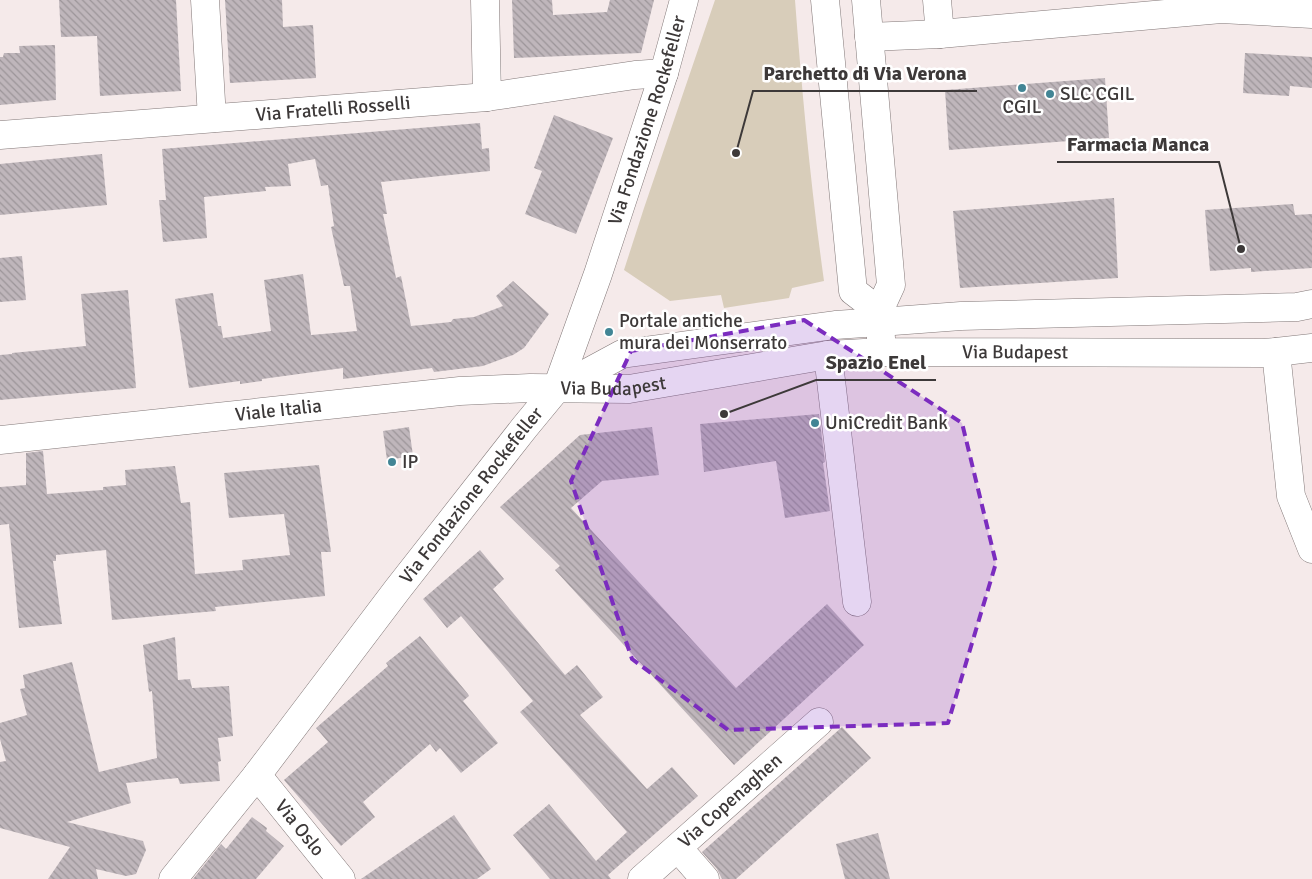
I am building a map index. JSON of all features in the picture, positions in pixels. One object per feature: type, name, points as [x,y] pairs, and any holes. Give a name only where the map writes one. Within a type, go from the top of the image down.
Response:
[{"type":"street","points":[[205,0],[212,118]]},
{"type":"street","points":[[485,0],[487,97]]},
{"type":"street","name":"Via Fondazione Rockefeller","points":[[173,879],[257,775],[397,590],[557,388],[598,274],[664,73],[684,0]]},
{"type":"street","points":[[825,0],[853,291],[880,317]]},
{"type":"street","points":[[866,0],[891,286],[880,317],[882,352]]},
{"type":"street","points":[[937,0],[940,34]]},
{"type":"street","points":[[868,37],[940,34],[1175,6],[1220,4],[1312,14]]},
{"type":"street","name":"Via Fratelli Rosselli","points":[[0,134],[487,97],[664,73]]},
{"type":"street","name":"Via Budapest","points":[[557,388],[622,354],[835,325],[880,317],[1297,307],[1312,304]]},
{"type":"street","name":"Via Budapest","points":[[557,388],[629,389],[828,354],[882,352],[1276,352],[1312,348]]},
{"type":"street","points":[[1276,352],[1291,496],[1312,548]]},
{"type":"street","points":[[828,354],[857,602]]},
{"type":"street","name":"Viale Italia","points":[[0,440],[460,392],[557,388]]},
{"type":"street","name":"Via Copenaghen","points":[[642,879],[819,722]]},
{"type":"street","name":"Via Oslo","points":[[257,775],[341,879]]},
{"type":"street","points":[[678,848],[705,879]]},
{"type":"highlighted area","points":[[804,320],[962,423],[996,563],[948,723],[728,730],[632,659],[571,481],[631,351]]},
{"type":"shaded area","points":[[715,0],[795,0],[807,141],[824,281],[792,288],[789,298],[724,308],[721,295],[670,301],[624,270]]},
{"type":"building","points":[[59,0],[176,0],[181,91],[100,96],[97,36],[61,37]]},
{"type":"building","points":[[225,0],[282,0],[283,27],[313,25],[316,78],[230,83]]},
{"type":"building","points":[[512,0],[552,0],[553,15],[607,12],[610,0],[654,0],[641,53],[514,58]]},
{"type":"building","points":[[55,45],[56,100],[0,105],[0,57],[3,57],[4,53],[20,53],[19,46]]},
{"type":"building","points":[[1245,53],[1312,57],[1312,88],[1290,86],[1289,96],[1243,93]]},
{"type":"building","points":[[1105,78],[1109,138],[949,150],[945,90]]},
{"type":"building","points":[[554,115],[613,138],[576,234],[525,214],[542,171],[534,168]]},
{"type":"building","points":[[480,123],[482,149],[489,148],[490,171],[381,182],[387,214],[383,214],[396,278],[401,276],[411,326],[451,322],[453,319],[474,317],[503,306],[496,296],[513,281],[549,314],[524,348],[513,355],[483,366],[434,372],[432,368],[343,379],[343,368],[262,379],[262,381],[240,384],[240,381],[189,388],[175,299],[213,293],[218,326],[221,326],[223,338],[271,331],[264,280],[303,274],[311,335],[357,331],[350,286],[344,286],[331,227],[334,226],[328,185],[321,186],[315,159],[288,164],[291,186],[265,187],[266,191],[204,197],[207,238],[163,242],[159,200],[166,200],[162,149]]},
{"type":"building","points":[[102,154],[107,205],[0,215],[0,164]]},
{"type":"building","points":[[1114,198],[1118,278],[960,288],[953,211]]},
{"type":"building","points":[[1293,204],[1295,215],[1312,214],[1312,268],[1251,272],[1251,268],[1210,271],[1205,210]]},
{"type":"building","points":[[22,256],[26,300],[0,302],[0,258]]},
{"type":"building","points":[[128,290],[136,388],[0,400],[0,355],[86,346],[81,294]]},
{"type":"building","points":[[819,414],[825,462],[823,463],[830,511],[785,518],[776,461],[704,472],[700,424]]},
{"type":"building","points":[[409,427],[413,456],[387,460],[383,431]]},
{"type":"building","points":[[652,427],[659,475],[602,481],[571,508],[736,688],[827,604],[864,645],[734,765],[555,570],[560,566],[500,507],[580,435]]},
{"type":"building","points":[[43,451],[47,494],[103,490],[103,487],[126,485],[125,470],[175,466],[181,503],[190,502],[195,574],[243,570],[242,560],[290,555],[284,514],[229,518],[224,473],[319,465],[331,552],[321,552],[325,596],[215,607],[216,611],[112,620],[106,550],[56,555],[56,561],[53,561],[62,624],[19,628],[9,524],[0,525],[0,487],[26,485],[26,453]]},
{"type":"building","points":[[480,550],[504,579],[493,589],[565,675],[577,665],[603,697],[580,715],[647,789],[672,767],[698,796],[608,875],[611,879],[550,879],[513,835],[549,804],[596,861],[627,832],[520,712],[533,701],[461,616],[447,628],[423,599]]},
{"type":"building","points":[[420,636],[468,694],[469,696],[463,701],[498,743],[461,773],[440,748],[436,752],[430,744],[363,802],[375,817],[341,846],[284,780],[328,742],[316,728],[388,666],[386,663]]},
{"type":"building","points":[[175,637],[178,680],[190,679],[192,688],[229,686],[233,736],[218,738],[221,761],[218,762],[220,781],[180,784],[178,778],[126,783],[131,803],[67,822],[143,841],[146,850],[136,874],[126,876],[96,869],[98,879],[48,879],[70,847],[0,828],[0,762],[6,761],[0,739],[0,723],[27,715],[20,689],[25,688],[23,675],[72,662],[99,772],[157,758],[152,691],[149,692],[143,645]]},
{"type":"building","points":[[842,727],[871,758],[736,879],[722,879],[717,869],[702,852]]},
{"type":"building","points":[[454,815],[491,869],[477,879],[361,879]]},
{"type":"building","points":[[252,817],[267,828],[266,831],[284,846],[256,879],[193,879],[221,844],[226,849]]},
{"type":"building","points":[[878,833],[890,879],[845,879],[836,844]]},
{"type":"place","name":"CGIL","points":[[1022,88]]},
{"type":"place","name":"SLC CGIL","points":[[1050,94]]},
{"type":"place","name":"Parchetto di Via Verona","points":[[736,153]]},
{"type":"place","name":"Farmacia Manca","points":[[1241,249]]},
{"type":"place","name":"Portale antiche mura dei Monserrato","points":[[609,332]]},
{"type":"place","name":"Spazio Enel","points":[[724,414]]},
{"type":"place","name":"UniCredit Bank","points":[[815,423]]},
{"type":"place","name":"IP","points":[[392,462]]}]
